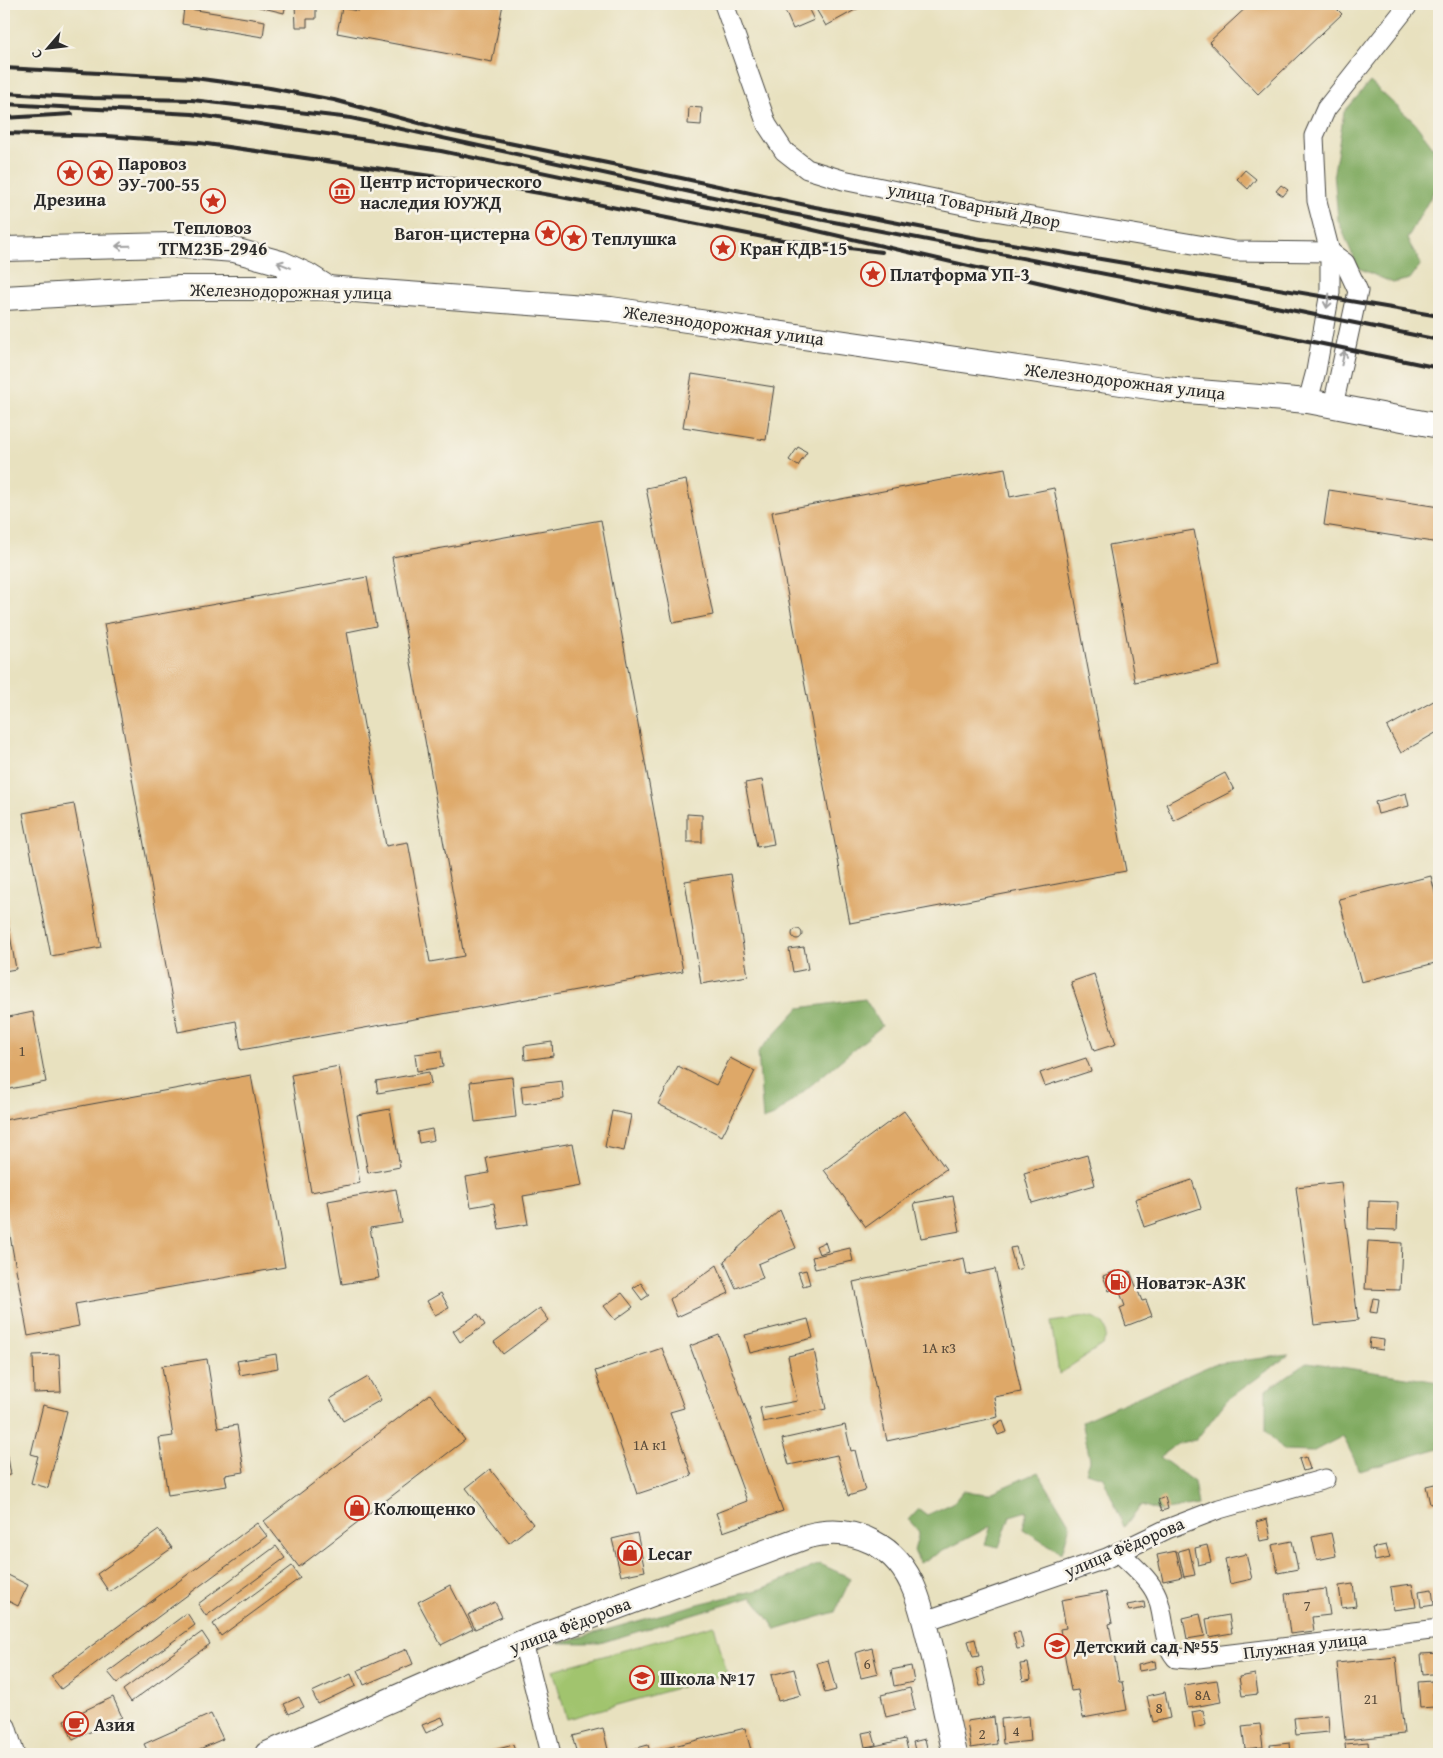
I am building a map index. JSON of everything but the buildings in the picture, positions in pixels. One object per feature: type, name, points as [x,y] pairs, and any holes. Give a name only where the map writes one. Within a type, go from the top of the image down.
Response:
[{"type":"main road","points":[[4,249],[172,245],[234,250],[281,263],[307,275],[327,288]]},
{"type":"main road","name":"Железнодорожная улица","points":[[4,298],[179,288],[327,288],[611,309],[1163,389],[1308,401],[1439,426]]},
{"type":"main road","name":"улица Фёдорова","points":[[273,1753],[523,1642],[808,1536],[834,1532],[856,1535],[880,1546],[902,1567],[909,1578],[925,1622],[955,1754]]},
{"type":"main road","points":[[4,1728],[12,1754]]},
{"type":"street","name":"улица Товарный Двор","points":[[724,4],[767,125],[784,151],[807,169],[844,180],[983,209],[1235,252],[1330,252]]},
{"type":"street","points":[[1308,401],[1316,370],[1330,292],[1330,252],[1316,201],[1314,136],[1326,109],[1409,4]]},
{"type":"street","points":[[1330,252],[1345,263],[1358,291],[1333,406]]},
{"type":"street","name":"улица Фёдорова","points":[[925,1622],[1107,1558],[1167,1529],[1219,1509],[1325,1480]]},
{"type":"street","name":"Плужная улица","points":[[1119,1552],[1143,1576],[1156,1594],[1169,1650],[1176,1658],[1190,1659],[1439,1629]]},
{"type":"street","points":[[523,1642],[551,1754]]},
{"type":"green space","points":[[1370,82],[1414,122],[1439,155],[1439,182],[1407,239],[1421,264],[1410,279],[1393,283],[1358,268],[1338,220],[1334,172],[1344,112]]},
{"type":"green space","points":[[865,999],[882,1026],[774,1116],[763,1120],[758,1052],[799,1008]]},
{"type":"green space","points":[[1085,1317],[1097,1320],[1104,1325],[1106,1329],[1105,1339],[1102,1345],[1059,1374],[1051,1322]]},
{"type":"green space","points":[[1289,1355],[1227,1400],[1196,1440],[1179,1443],[1160,1457],[1194,1482],[1198,1505],[1160,1511],[1141,1505],[1124,1527],[1103,1477],[1086,1472],[1090,1460],[1082,1421],[1214,1364]]},
{"type":"green space","points":[[1308,1362],[1439,1382],[1439,1448],[1360,1471],[1343,1436],[1312,1452],[1284,1451],[1266,1431],[1266,1390]]},
{"type":"green space","points":[[1038,1472],[1070,1525],[1062,1553],[1023,1529],[1027,1511],[1010,1516],[999,1547],[985,1544],[991,1526],[920,1563],[914,1551],[919,1532],[909,1520],[919,1509],[927,1515],[953,1503],[963,1491],[988,1494]]},
{"type":"green space","points":[[820,1564],[851,1578],[835,1612],[776,1630],[752,1597],[600,1643],[559,1643],[702,1603],[762,1589]]},
{"type":"green space","points":[[714,1625],[727,1674],[567,1719],[553,1670]]},
{"type":"railway","points":[[4,68],[194,78],[270,88],[334,100],[445,130],[810,206],[976,238],[1439,316]]},
{"type":"railway","points":[[4,93],[93,98],[192,100],[351,118],[782,212],[1439,340]]},
{"type":"railway","points":[[4,104],[192,114],[441,151],[779,222],[1158,310],[1439,368]]},
{"type":"railway","points":[[4,118],[72,114]]},
{"type":"railway","points":[[4,133],[107,136],[200,143],[494,185],[768,238],[882,252]]},
{"type":"place","name":"Дрезина","points":[[70,173]]},
{"type":"place","name":"Паровоз ЭУ-700-55","points":[[100,173]]},
{"type":"place","name":"Центр исторического наследия ЮУЖД","points":[[342,191]]},
{"type":"place","name":"Тепловоз ТГМ23Б-2946","points":[[213,201]]},
{"type":"place","name":"Вагон-цистерна","points":[[548,233]]},
{"type":"place","name":"Теплушка","points":[[574,238]]},
{"type":"place","name":"Кран КДВ-15","points":[[723,248]]},
{"type":"place","name":"Платформа УП-3","points":[[873,274]]},
{"type":"place","name":"Новатэк-АЗК","points":[[1118,1282]]},
{"type":"place","name":"Колющенко","points":[[357,1508]]},
{"type":"place","name":"Lecar","points":[[630,1553]]},
{"type":"place","name":"Детский сад №55","points":[[1057,1646]]},
{"type":"place","name":"Школа №17","points":[[642,1678]]},
{"type":"place","name":"Азия","points":[[76,1724]]}]
